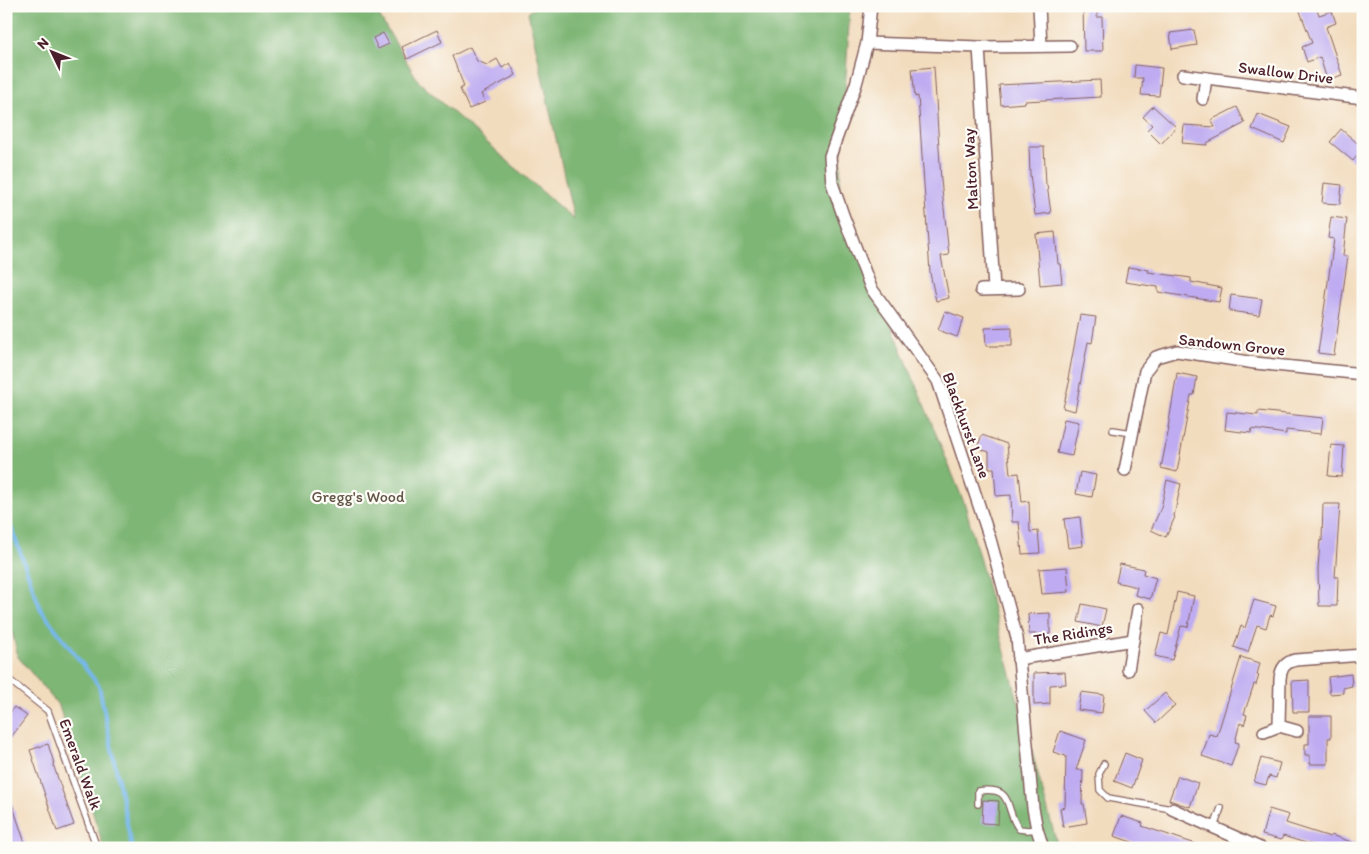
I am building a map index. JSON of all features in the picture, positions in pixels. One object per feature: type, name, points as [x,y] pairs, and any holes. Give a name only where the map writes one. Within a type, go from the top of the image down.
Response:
[{"type":"street","name":"Blackhurst Lane","points":[[871,6],[866,43],[856,84],[830,156],[832,183],[872,288],[938,380],[990,539],[1017,638],[1033,808],[1043,848]]},
{"type":"street","points":[[1039,6],[1041,46]]},
{"type":"street","points":[[866,43],[979,48],[1070,46]]},
{"type":"street","name":"Malton Way","points":[[979,48],[994,289]]},
{"type":"street","name":"Swallow Drive","points":[[1183,75],[1363,98]]},
{"type":"street","points":[[1204,98],[1206,78]]},
{"type":"street","points":[[981,290],[1019,289]]},
{"type":"street","name":"Sandown Grove","points":[[1125,470],[1144,371],[1156,357],[1177,351],[1363,374]]},
{"type":"street","name":"The Ridings","points":[[1128,670],[1138,610]]},
{"type":"street","name":"The Ridings","points":[[1018,658],[1133,640]]},
{"type":"street","points":[[1280,726],[1280,673],[1287,663],[1296,660],[1363,655]]},
{"type":"street","points":[[1264,732],[1280,726],[1297,730]]},
{"type":"street","points":[[1172,809],[1260,848]]},
{"type":"lane","points":[[1113,430],[1132,434]]},
{"type":"lane","name":"Emerald Walk","points":[[6,681],[8,679],[48,711],[97,848]]},
{"type":"lane","points":[[1104,764],[1100,774],[1100,790],[1108,798],[1172,809]]},
{"type":"lane","points":[[978,804],[978,791],[991,789],[1001,793],[1012,810],[1013,820],[1019,829],[1037,829]]},
{"type":"lane","points":[[1214,827],[1221,808]]},
{"type":"green space","name":"Gregg's Wood","points":[[6,6],[373,6],[419,82],[574,220],[528,12],[538,6],[850,6],[839,196],[965,505],[1058,848],[104,848],[59,706],[18,657],[6,606]]},
{"type":"building","points":[[1083,6],[1097,6],[1097,17],[1102,17],[1103,51],[1084,51]]},
{"type":"building","points":[[1298,6],[1316,6],[1319,15],[1332,11],[1336,23],[1326,27],[1342,75],[1327,80],[1320,57],[1307,62],[1302,47],[1312,43]]},
{"type":"building","points":[[437,30],[442,42],[407,59],[402,47]]},
{"type":"building","points":[[1194,30],[1197,45],[1172,49],[1170,33]]},
{"type":"building","points":[[383,33],[389,44],[378,49],[373,38]]},
{"type":"building","points":[[470,47],[477,61],[487,65],[497,59],[502,68],[510,63],[516,75],[481,94],[485,102],[469,109],[460,89],[464,86],[452,56]]},
{"type":"building","points":[[1135,65],[1162,68],[1159,96],[1141,95],[1143,78],[1134,78]]},
{"type":"building","points":[[934,67],[941,180],[949,255],[941,256],[949,298],[936,301],[930,273],[918,96],[915,97],[912,69]]},
{"type":"building","points":[[1100,80],[1101,97],[1025,101],[1025,103],[1001,105],[999,85]]},
{"type":"building","points":[[1153,106],[1176,127],[1161,144],[1147,130],[1152,125],[1143,117]]},
{"type":"building","points":[[1237,107],[1245,123],[1207,143],[1207,145],[1182,143],[1184,125],[1215,127],[1211,120]]},
{"type":"building","points":[[1258,114],[1291,127],[1284,143],[1252,129]]},
{"type":"building","points":[[1341,129],[1363,148],[1353,161],[1330,142]]},
{"type":"building","points":[[1029,147],[1044,147],[1046,185],[1051,213],[1035,215]]},
{"type":"building","points":[[1324,183],[1342,185],[1340,204],[1322,203]]},
{"type":"building","points":[[1331,217],[1347,219],[1343,256],[1348,256],[1334,355],[1318,353],[1334,239],[1328,238]]},
{"type":"building","points":[[1055,232],[1062,283],[1040,285],[1036,234]]},
{"type":"building","points":[[1128,267],[1191,278],[1191,282],[1222,288],[1219,302],[1158,292],[1158,287],[1125,282]]},
{"type":"building","points":[[1231,295],[1262,299],[1259,315],[1229,311]]},
{"type":"building","points":[[945,311],[964,318],[957,337],[938,330]]},
{"type":"building","points":[[1080,315],[1096,317],[1092,343],[1088,342],[1075,411],[1063,408],[1070,379],[1068,379]]},
{"type":"building","points":[[1012,327],[1012,346],[986,346],[985,328]]},
{"type":"building","points":[[1177,373],[1197,377],[1194,395],[1191,395],[1177,472],[1161,468]]},
{"type":"building","points":[[1258,411],[1323,418],[1321,434],[1286,430],[1286,434],[1252,429],[1251,433],[1225,430],[1227,412],[1258,415]]},
{"type":"building","points":[[1064,419],[1079,422],[1072,456],[1057,453]]},
{"type":"building","points":[[982,435],[1007,444],[1010,474],[1019,473],[1022,502],[1029,501],[1030,532],[1038,531],[1040,553],[1022,554],[1019,522],[1012,522],[1011,495],[996,496],[994,468],[989,468],[989,452],[977,448]]},
{"type":"building","points":[[1331,445],[1344,446],[1342,477],[1328,476]]},
{"type":"building","points":[[1080,472],[1096,475],[1092,497],[1076,494]]},
{"type":"building","points":[[1167,480],[1181,484],[1175,517],[1166,537],[1151,530],[1161,508]]},
{"type":"building","points":[[1323,504],[1340,504],[1335,577],[1338,577],[1337,606],[1319,606],[1318,569],[1320,540],[1322,541]]},
{"type":"building","points":[[1080,517],[1083,546],[1068,548],[1064,519]]},
{"type":"building","points":[[1120,564],[1144,569],[1143,574],[1156,578],[1150,599],[1135,595],[1137,587],[1116,582]]},
{"type":"building","points":[[1067,567],[1069,592],[1042,594],[1039,569]]},
{"type":"building","points":[[1177,592],[1194,596],[1188,627],[1181,626],[1172,660],[1155,656],[1161,633],[1168,635]]},
{"type":"building","points":[[1254,600],[1276,606],[1273,616],[1270,615],[1266,628],[1257,625],[1248,652],[1234,647],[1241,626],[1245,628]]},
{"type":"building","points":[[1082,604],[1106,609],[1102,627],[1078,622]]},
{"type":"building","points":[[1050,613],[1050,634],[1029,634],[1028,614]]},
{"type":"building","points":[[1241,657],[1260,663],[1257,675],[1259,675],[1244,714],[1247,715],[1244,725],[1240,723],[1235,742],[1239,743],[1231,766],[1202,756],[1209,734],[1217,736]]},
{"type":"building","points":[[1065,672],[1066,684],[1050,685],[1050,704],[1034,705],[1034,673]]},
{"type":"building","points":[[1351,674],[1352,686],[1343,688],[1343,693],[1330,694],[1328,677]]},
{"type":"building","points":[[1309,680],[1309,712],[1293,712],[1292,681]]},
{"type":"building","points":[[1081,692],[1104,695],[1102,713],[1078,710]]},
{"type":"building","points":[[1165,693],[1175,705],[1156,723],[1145,711]]},
{"type":"building","points":[[14,707],[27,716],[6,744],[6,718]]},
{"type":"building","points":[[1309,716],[1331,716],[1331,738],[1328,738],[1328,764],[1310,764],[1310,755],[1305,755],[1305,744],[1309,744]]},
{"type":"building","points":[[1060,731],[1086,740],[1076,770],[1083,770],[1082,804],[1084,804],[1087,823],[1063,827],[1060,808],[1065,807],[1066,756],[1053,752]]},
{"type":"building","points":[[48,744],[74,825],[57,831],[30,750]]},
{"type":"building","points":[[1125,753],[1142,760],[1132,788],[1114,781]]},
{"type":"building","points":[[1261,758],[1280,763],[1276,778],[1269,776],[1266,785],[1254,782]]},
{"type":"building","points":[[1178,776],[1198,783],[1190,807],[1169,800]]},
{"type":"building","points":[[6,792],[8,792],[26,846],[20,848],[9,848],[6,839]]},
{"type":"building","points":[[983,800],[999,801],[998,824],[982,823]]},
{"type":"building","points":[[1269,809],[1289,815],[1286,823],[1330,837],[1331,835],[1363,846],[1363,848],[1322,848],[1283,836],[1281,840],[1262,835]]},
{"type":"building","points":[[1121,816],[1143,823],[1142,826],[1202,846],[1202,848],[1149,848],[1114,836]]},
{"type":"waterway","points":[[6,513],[41,610],[99,686],[132,848]]}]
